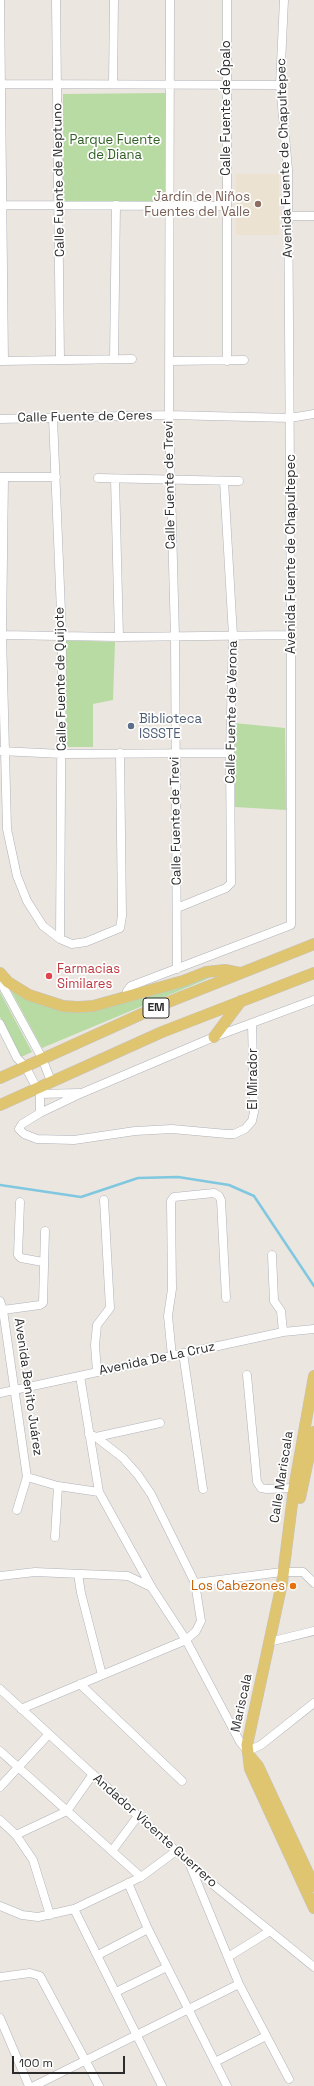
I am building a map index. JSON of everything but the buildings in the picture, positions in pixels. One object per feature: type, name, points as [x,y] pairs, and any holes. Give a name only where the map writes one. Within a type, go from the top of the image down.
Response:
[{"type":"main road","name":"EM","points":[[0,1078],[42,1058],[240,973],[314,944]]},
{"type":"main road","points":[[0,973],[8,982],[29,995],[63,1006],[93,1006],[183,981],[206,972],[225,970],[240,973]]},
{"type":"main road","name":"EM","points":[[0,1104],[38,1091],[51,1081],[162,1032],[241,1000],[314,973]]},
{"type":"main road","points":[[214,1037],[241,1000]]},
{"type":"main road","name":"Calle Mariscala","points":[[285,1572],[294,1488],[314,1376]]},
{"type":"main road","name":"Calle Mariscala","points":[[270,1642],[314,1432]]},
{"type":"main road","name":"Mariscala","points":[[270,1642],[248,1752],[250,1769],[314,1908]]},
{"type":"main road","points":[[248,1752],[258,1766],[314,1886]]},
{"type":"street","points":[[0,0],[2,361],[132,359]]},
{"type":"street","name":"Calle Fuente de Neptuno","points":[[56,0],[60,360]]},
{"type":"street","points":[[113,84],[114,0]]},
{"type":"street","name":"Calle Fuente de Trevi","points":[[170,0],[169,415],[175,637],[177,969]]},
{"type":"street","name":"Calle Fuente de Ópalo","points":[[226,0],[227,361]]},
{"type":"street","name":"Avenida Fuente de Chapultepec","points":[[127,997],[127,991],[131,986],[290,925],[291,635],[289,216],[288,169],[280,85],[284,0]]},
{"type":"street","points":[[0,84],[170,83],[280,85]]},
{"type":"street","points":[[1,205],[226,206]]},
{"type":"street","points":[[114,359],[116,205]]},
{"type":"street","points":[[289,216],[314,216]]},
{"type":"street","points":[[169,361],[244,360]]},
{"type":"street","name":"Calle Fuente de Ceres","points":[[0,419],[169,415],[290,418],[314,414]]},
{"type":"street","name":"Calle Fuente de Quijote","points":[[54,418],[62,636],[60,939]]},
{"type":"street","points":[[56,477],[2,477],[2,751],[7,829],[17,876],[27,901],[42,926],[60,939],[72,944],[86,942],[120,928],[122,908],[120,753]]},
{"type":"street","points":[[98,478],[239,481]]},
{"type":"street","points":[[116,479],[119,637]]},
{"type":"street","name":"Calle Fuente de Verona","points":[[177,908],[226,888],[231,883],[230,753],[234,636],[224,481]]},
{"type":"street","points":[[2,635],[175,637],[291,635]]},
{"type":"street","points":[[2,751],[62,754],[120,753],[176,755],[230,753]]},
{"type":"street","points":[[0,981],[42,1058],[51,1081]]},
{"type":"street","points":[[252,1023],[314,1000]]},
{"type":"street","name":"El Mirador","points":[[252,1023],[254,1112],[252,1121],[245,1129],[234,1134],[172,1129],[135,1131],[74,1140],[37,1139],[24,1134],[19,1129],[22,1124],[40,1113],[82,1092],[214,1037],[252,1023]]},
{"type":"street","points":[[0,1024],[17,1058],[25,1066],[38,1091],[40,1113]]},
{"type":"street","points":[[38,1091],[82,1092]]},
{"type":"street","points":[[172,1356],[168,1316],[172,1289],[171,1201],[178,1195],[214,1193],[219,1196],[221,1200],[226,1298]]},
{"type":"street","points":[[97,1372],[95,1345],[97,1324],[110,1308],[104,1200]]},
{"type":"street","points":[[20,1202],[19,1257],[44,1262]]},
{"type":"street","points":[[3,1310],[40,1305],[43,1303],[45,1231]]},
{"type":"street","points":[[272,1255],[274,1301],[281,1311],[283,1332]]},
{"type":"street","name":"Avenida Benito Juárez","points":[[0,1301],[3,1310],[27,1477]]},
{"type":"street","name":"Avenida De La Cruz","points":[[0,1393],[283,1332],[314,1329]]},
{"type":"street","points":[[183,1353],[203,1489]]},
{"type":"street","points":[[80,1376],[93,1435],[99,1492],[152,1588],[186,1640],[240,1742],[248,1752],[274,1736],[314,1703]]},
{"type":"street","points":[[248,1376],[257,1482],[260,1488],[294,1488]]},
{"type":"street","points":[[93,1435],[160,1423]]},
{"type":"street","points":[[22,1709],[186,1640],[196,1631],[201,1621],[196,1584],[151,1494],[124,1458],[93,1435]]},
{"type":"street","points":[[17,1510],[27,1477],[58,1486],[99,1492]]},
{"type":"street","points":[[55,1536],[58,1486]]},
{"type":"street","points":[[0,1576],[35,1572],[128,1576],[152,1588]]},
{"type":"street","points":[[196,1584],[285,1572],[303,1572],[314,1583]]},
{"type":"street","points":[[78,1574],[81,1593],[102,1675]]},
{"type":"street","points":[[270,1642],[314,1631]]},
{"type":"street","points":[[80,1684],[182,1781]]},
{"type":"street","name":"Andador Vicente Guerrero","points":[[0,1689],[176,1851],[270,1932],[314,1967]]},
{"type":"street","points":[[0,1787],[49,1734]]},
{"type":"street","points":[[0,1751],[141,1877]]},
{"type":"street","points":[[16,1835],[67,1811],[93,1774]]},
{"type":"street","points":[[112,1851],[138,1816]]},
{"type":"street","points":[[0,1820],[16,1835],[35,1866],[50,1915]]},
{"type":"street","points":[[0,1906],[22,1915],[38,1917],[74,1909],[141,1877],[176,1851]]},
{"type":"street","points":[[189,1862],[239,1984],[289,2079]]},
{"type":"street","points":[[128,1883],[148,1929],[227,2086]]},
{"type":"street","points":[[74,1909],[162,2086]]},
{"type":"street","points":[[98,1956],[148,1929]]},
{"type":"street","points":[[228,1957],[270,1932]]},
{"type":"street","points":[[116,1992],[167,1967]]},
{"type":"street","points":[[0,1977],[30,1973],[40,1976],[86,2060],[98,2086]]},
{"type":"street","points":[[34,2086],[239,1984]]},
{"type":"street","points":[[0,2018],[29,2086]]},
{"type":"street","points":[[215,2062],[266,2036]]},
{"type":"shaded area","name":"Jardín de Niños Fuentes del Valle","points":[[236,174],[279,174],[279,235],[236,235]]},
{"type":"green space","name":"Parque Fuente de Diana","points":[[166,93],[166,201],[63,201],[63,94]]},
{"type":"green space","points":[[65,640],[115,642],[113,700],[93,704],[93,747],[66,747]]},
{"type":"green space","points":[[234,723],[285,728],[286,810],[235,807]]},
{"type":"green space","points":[[212,977],[42,1048],[10,989],[64,1007]]},
{"type":"green space","points":[[0,992],[32,1052],[21,1057],[0,1017]]},
{"type":"waterway","points":[[0,1185],[81,1197],[138,1178],[178,1177],[229,1185],[254,1196],[314,1286]]},
{"type":"place","name":"Jardín de Niños Fuentes del Valle","points":[[258,204]]},
{"type":"place","name":"Biblioteca ISSSTE","points":[[131,726]]},
{"type":"place","name":"Farmacias Similares","points":[[49,976]]},
{"type":"place","name":"Los Cabezones","points":[[293,1586]]}]
